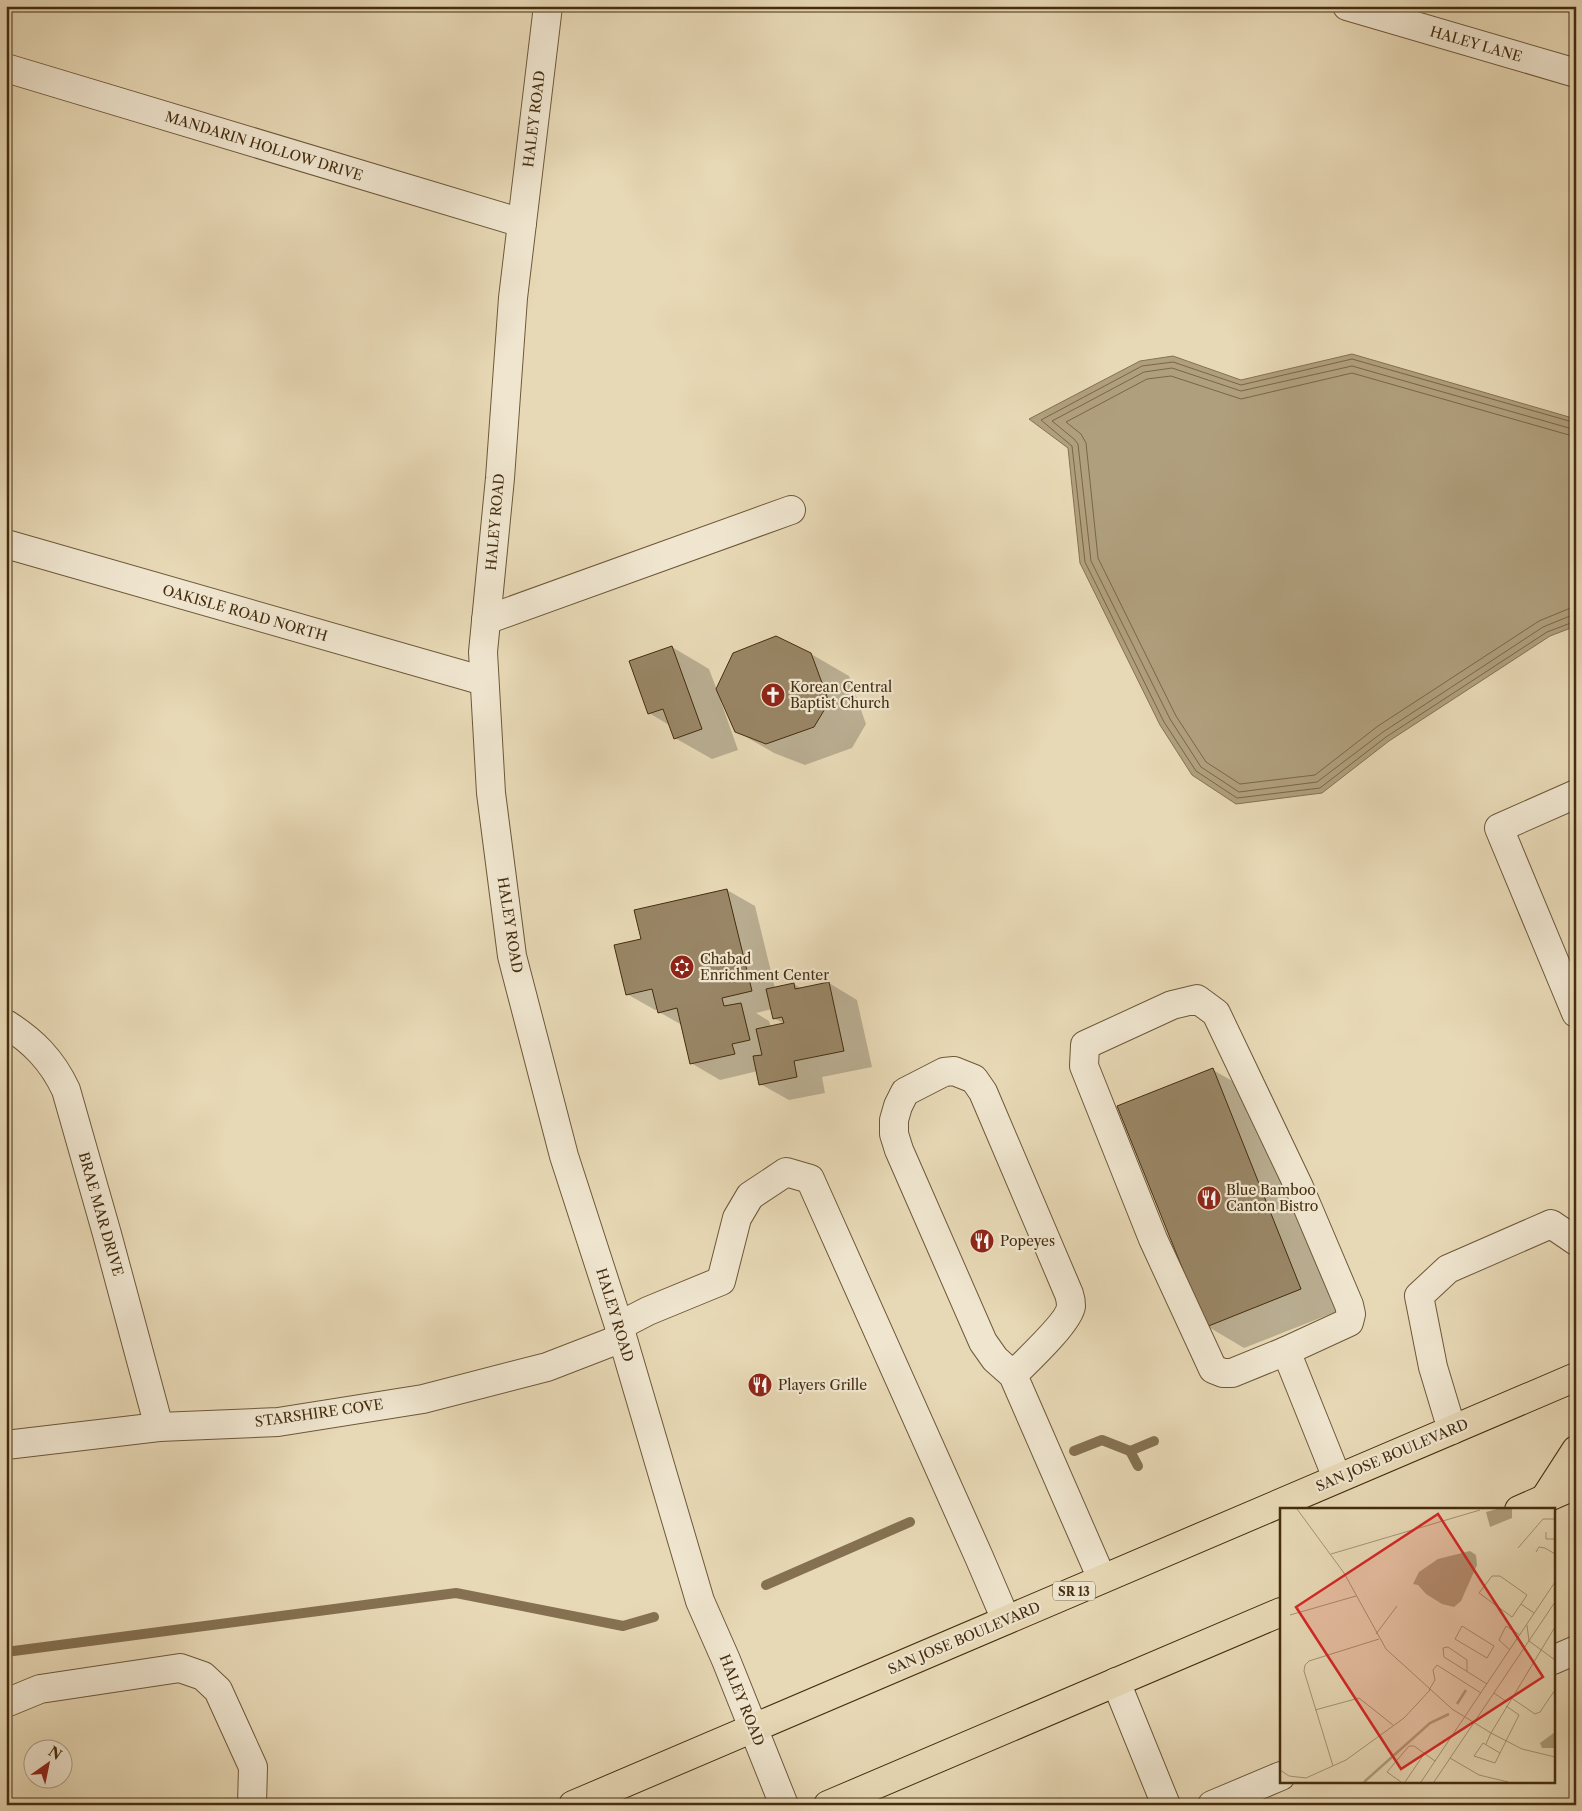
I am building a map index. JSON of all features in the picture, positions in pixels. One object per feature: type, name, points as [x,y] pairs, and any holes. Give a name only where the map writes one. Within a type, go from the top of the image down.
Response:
[{"type":"main road","name":"SAN JOSE BOULEVARD","points":[[573,1805],[1576,1376]]},
{"type":"main road","points":[[1545,1498],[1576,1450]]},
{"type":"main road","points":[[1523,1508],[1576,1485]]},
{"type":"main road","points":[[828,1805],[1280,1612]]},
{"type":"street","name":"HALEY ROAD","points":[[548,6],[513,298],[500,478],[483,652],[491,793],[512,956],[564,1156],[620,1332],[700,1601],[726,1660],[784,1805]]},
{"type":"street","name":"HALEY LANE","points":[[1347,6],[1576,73]]},
{"type":"street","name":"MANDARIN HOLLOW DRIVE","points":[[6,68],[522,223]]},
{"type":"street","points":[[486,620],[791,510]]},
{"type":"street","name":"OAKISLE ROAD NORTH","points":[[6,544],[484,681]]},
{"type":"street","points":[[1576,794],[1499,828],[1576,1013]]},
{"type":"street","points":[[1197,999],[1216,1014],[1299,1187],[1349,1305],[1351,1314],[1349,1322],[1286,1351],[1232,1373],[1213,1370],[1153,1239],[1084,1066],[1084,1045],[1172,1005],[1197,999]]},
{"type":"street","name":"BRAE MAR DRIVE","points":[[6,1024],[28,1037],[58,1071],[66,1090],[110,1243],[159,1427]]},
{"type":"street","points":[[1013,1375],[1051,1336],[1065,1318],[1071,1307],[1069,1294],[982,1092],[974,1079],[954,1071],[944,1072],[905,1092],[894,1120],[894,1134],[899,1150],[983,1342],[995,1359],[1013,1375],[1102,1579]]},
{"type":"street","name":"STARSHIRE COVE","points":[[6,1445],[159,1427],[278,1422],[423,1399],[547,1367],[620,1332],[648,1311],[720,1281],[737,1218],[750,1196],[786,1172],[810,1179],[976,1548],[1006,1620]]},
{"type":"street","points":[[1452,1430],[1433,1367],[1418,1296],[1448,1269],[1551,1224],[1576,1241]]},
{"type":"street","points":[[1286,1351],[1337,1478]]},
{"type":"street","points":[[1554,1660],[1576,1650]]},
{"type":"street","points":[[6,1703],[40,1689],[180,1668],[203,1676],[218,1690],[253,1767],[252,1805]]},
{"type":"street","points":[[1116,1682],[1166,1805]]},
{"type":"street","points":[[1217,1804],[1280,1776]]},
{"type":"water","points":[[1352,354],[1576,419],[1576,626],[1550,636],[1389,741],[1322,793],[1236,804],[1192,775],[1160,725],[1080,563],[1068,448],[1029,419],[1140,361],[1173,356],[1241,380]]},
{"type":"building","name":"Korean Central Baptist Church","points":[[776,636],[811,653],[829,702],[814,727],[766,744],[735,732],[716,689],[733,653]]},
{"type":"building","points":[[672,646],[702,729],[674,739],[663,709],[648,714],[629,661]]},
{"type":"building","name":"Chabad Enrichment Center","points":[[727,889],[752,991],[722,998],[724,1006],[741,1003],[750,1040],[732,1044],[735,1054],[690,1064],[677,1008],[658,1013],[652,989],[626,995],[614,945],[641,939],[634,910]]},
{"type":"building","points":[[829,982],[844,1051],[794,1061],[797,1077],[759,1085],[753,1056],[762,1055],[756,1029],[784,1023],[782,1017],[773,1019],[766,989],[794,983],[795,989]]},
{"type":"building","name":"Blue Bamboo Canton Bistro","points":[[1213,1068],[1301,1289],[1206,1327],[1117,1106]]},
{"type":"waterway","points":[[1074,1451],[1102,1440],[1130,1451],[1154,1441]]},
{"type":"waterway","points":[[1130,1451],[1138,1466]]},
{"type":"waterway","points":[[766,1585],[910,1522]]},
{"type":"waterway","points":[[6,1652],[456,1593],[623,1626],[654,1617]]},
{"type":"place","name":"Korean Central Baptist Church","points":[[773,695]]},
{"type":"place","name":"Chabad Enrichment Center","points":[[682,967]]},
{"type":"place","name":"Blue Bamboo Canton Bistro","points":[[1209,1198]]},
{"type":"place","name":"Popeyes","points":[[982,1241]]},
{"type":"place","name":"Players Grille","points":[[760,1385]]}]
